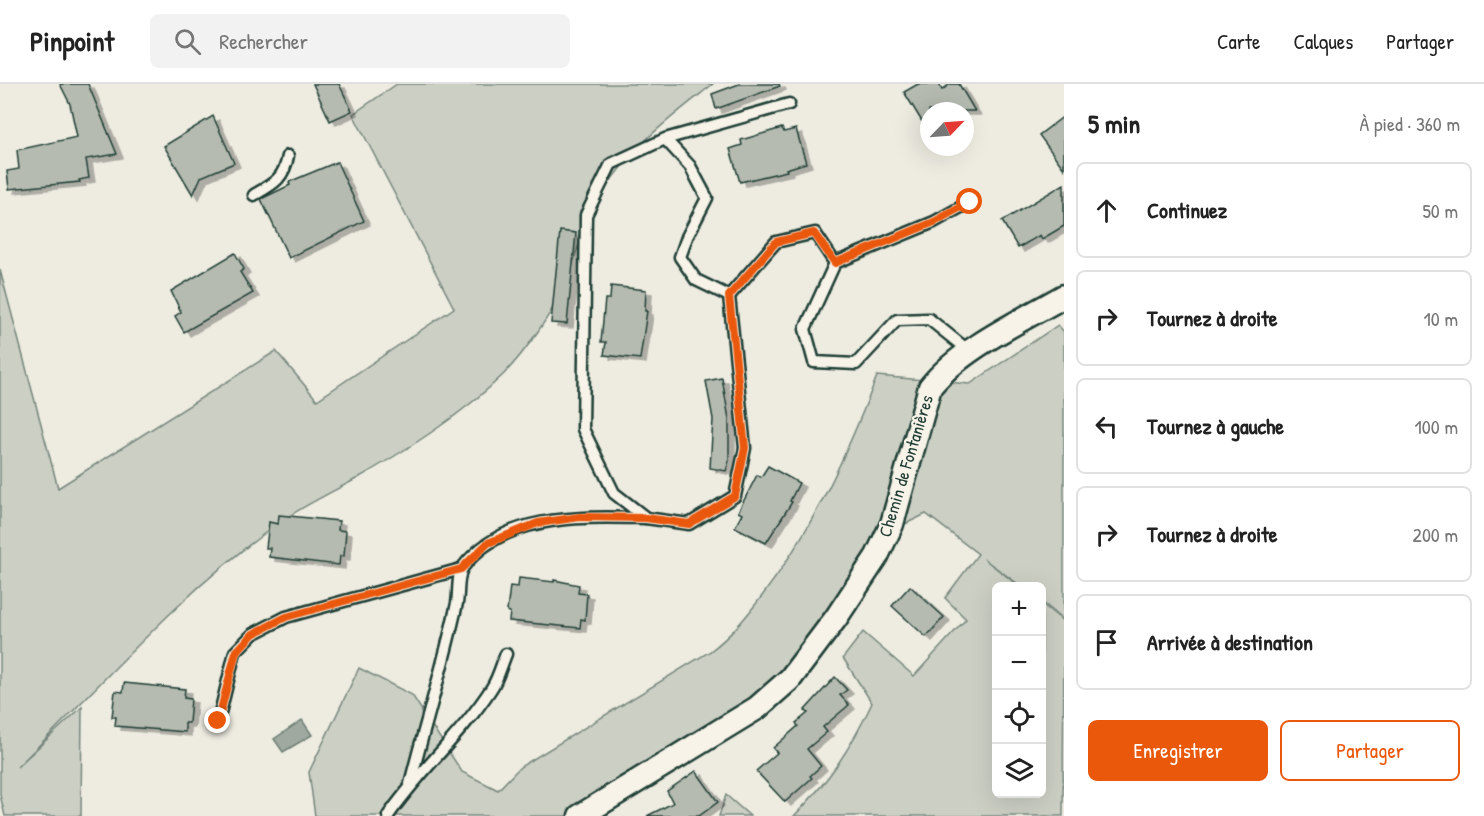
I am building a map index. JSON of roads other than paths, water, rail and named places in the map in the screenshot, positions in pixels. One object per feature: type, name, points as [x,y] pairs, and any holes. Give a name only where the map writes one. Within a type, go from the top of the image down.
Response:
[{"type":"street","name":"Chemin de Fontanières","points":[[580,816],[757,708],[790,679],[836,618],[877,556],[892,524],[930,387],[942,372],[970,352],[1064,296]]},
{"type":"lane","points":[[646,518],[614,493],[583,429],[586,215],[611,164],[665,139],[789,104]]},
{"type":"lane","points":[[665,139],[690,166],[707,198],[687,237],[680,257],[696,280],[729,296]]},
{"type":"lane","points":[[254,195],[277,181],[285,171],[288,156]]},
{"type":"lane","points":[[970,202],[934,222],[835,263],[805,329],[814,362],[856,364],[897,320],[929,319],[970,352]]},
{"type":"lane","points":[[218,721],[236,652],[253,634],[286,617],[461,569],[488,543],[538,523],[580,517],[646,518],[689,524],[735,496],[745,448],[729,296],[776,242],[814,233],[835,263]]},
{"type":"lane","points":[[410,784],[457,602],[461,569]]},
{"type":"lane","points":[[388,816],[410,784],[454,739],[492,687],[506,654]]}]
